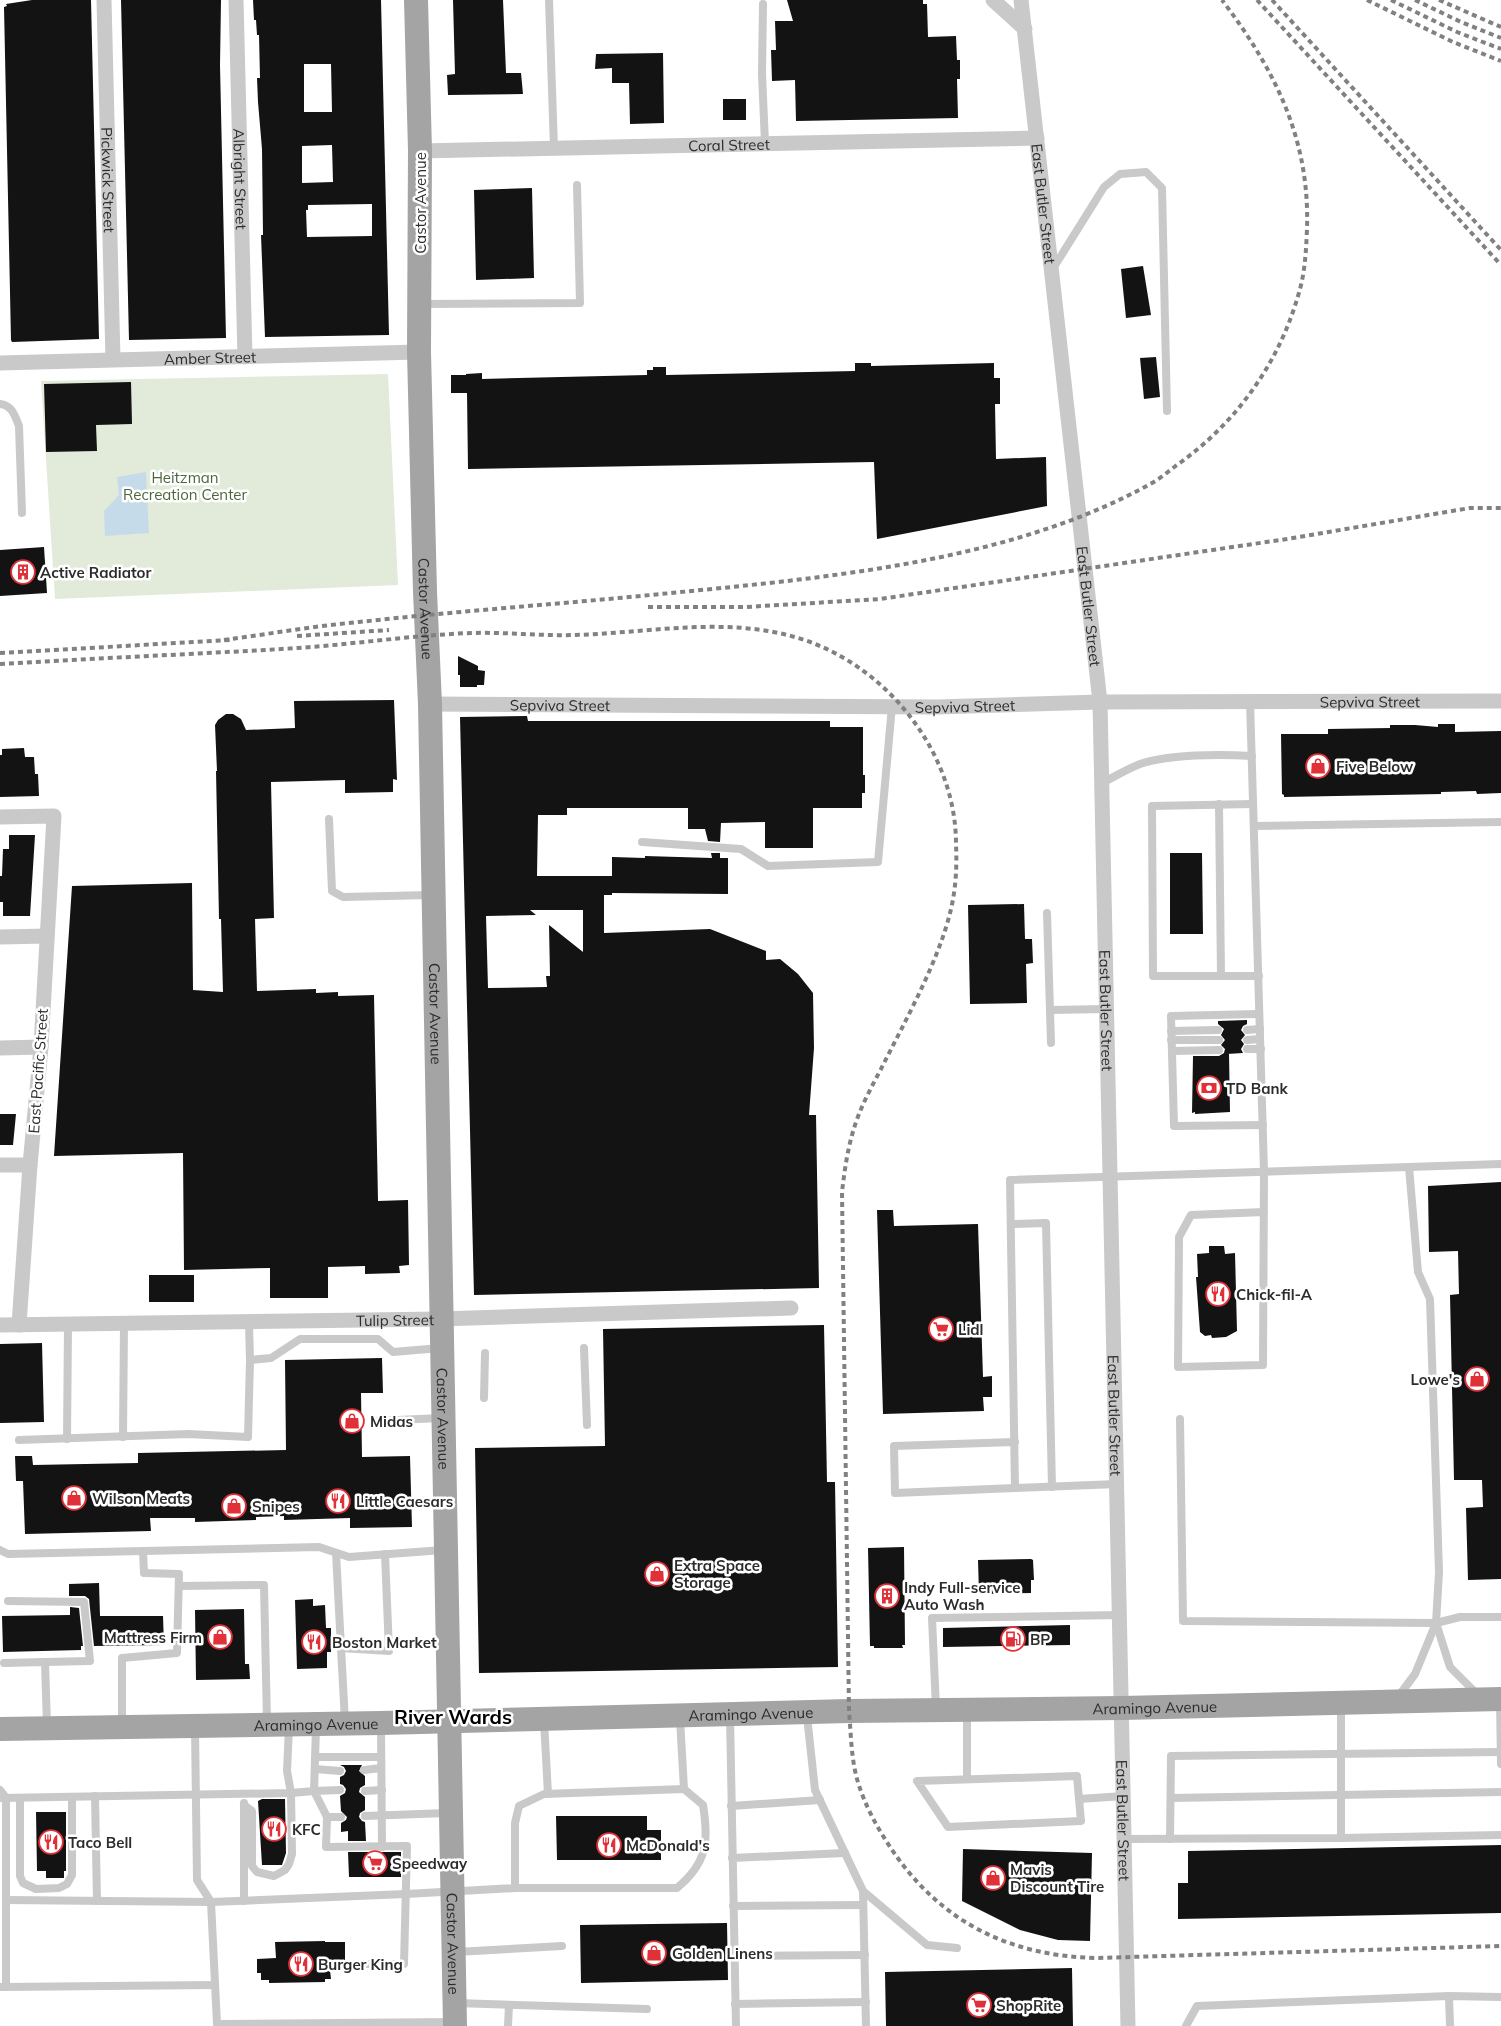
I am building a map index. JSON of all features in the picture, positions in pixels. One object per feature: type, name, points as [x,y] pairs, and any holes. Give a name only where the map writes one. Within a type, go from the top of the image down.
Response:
[{"type":"main road","name":"Castor Avenue","points":[[416,0],[420,151],[419,352],[424,592],[430,704],[440,1319],[455,2017]]},
{"type":"main road","name":"Aramingo Avenue","points":[[0,1729],[345,1722],[381,1723],[807,1711],[1122,1708],[1495,1700]]},
{"type":"street","name":"Pickwick Street","points":[[104,0],[113,359]]},
{"type":"street","name":"Albright Street","points":[[236,0],[245,357]]},
{"type":"street","points":[[993,0],[1025,29]]},
{"type":"street","name":"East Butler Street","points":[[1021,0],[1100,702],[1128,2026]]},
{"type":"street","name":"Coral Street","points":[[420,151],[1037,138]]},
{"type":"street","name":"Amber Street","points":[[0,363],[419,352]]},
{"type":"street","name":"Sepviva Street","points":[[430,704],[937,707],[1100,702],[1501,700]]},
{"type":"street","name":"East Pacific Street","points":[[0,817],[54,816],[41,1047],[30,1165],[19,1325]]},
{"type":"street","points":[[0,937],[47,936]]},
{"type":"street","points":[[0,1048],[41,1047]]},
{"type":"street","points":[[0,1165],[30,1165]]},
{"type":"street","name":"Tulip Street","points":[[0,1325],[440,1319],[791,1308]]},
{"type":"lane","points":[[549,0],[554,148]]},
{"type":"lane","points":[[763,4],[762,74],[765,143]]},
{"type":"lane","points":[[1052,270],[1104,187],[1120,174],[1146,172],[1162,188],[1167,411]]},
{"type":"lane","points":[[419,304],[580,302],[577,185]]},
{"type":"lane","points":[[0,404],[6,405],[14,413],[19,426],[22,513]]},
{"type":"lane","points":[[1250,701],[1264,1171],[1264,1212],[1263,1366],[1178,1368],[1179,1237],[1191,1215],[1264,1212]]},
{"type":"lane","points":[[642,842],[741,849],[768,866],[878,862],[892,706]]},
{"type":"lane","points":[[1102,783],[1140,764],[1165,759],[1225,755],[1252,756]]},
{"type":"lane","points":[[1218,804],[1221,976]]},
{"type":"lane","points":[[1253,804],[1152,806],[1153,976],[1259,976]]},
{"type":"lane","points":[[329,819],[332,891],[343,897],[433,895]]},
{"type":"lane","points":[[1254,826],[1501,822]]},
{"type":"lane","points":[[1047,913],[1051,1043]]},
{"type":"lane","points":[[1050,1010],[1106,1009]]},
{"type":"lane","points":[[1258,1014],[1171,1016],[1174,1126],[1263,1125]]},
{"type":"lane","points":[[1247,1030],[1260,1029]]},
{"type":"lane","points":[[1171,1031],[1218,1030]]},
{"type":"lane","points":[[1247,1040],[1260,1039]]},
{"type":"lane","points":[[1172,1040],[1218,1040]]},
{"type":"lane","points":[[1247,1049],[1261,1049]]},
{"type":"lane","points":[[1172,1052],[1219,1050]]},
{"type":"lane","points":[[1015,1488],[1010,1180],[1110,1175],[1501,1164]]},
{"type":"lane","points":[[1394,1702],[1415,1674],[1436,1623],[1439,1572],[1430,1300],[1418,1272],[1409,1167]]},
{"type":"lane","points":[[1012,1224],[1046,1223],[1052,1487]]},
{"type":"lane","points":[[124,1323],[124,1437]]},
{"type":"lane","points":[[18,1440],[188,1434],[248,1436],[249,1323]]},
{"type":"lane","points":[[67,1439],[68,1324]]},
{"type":"lane","points":[[250,1360],[271,1358],[300,1339],[378,1339],[393,1352],[441,1348]]},
{"type":"lane","points":[[584,1348],[587,1425]]},
{"type":"lane","points":[[484,1398],[485,1353]]},
{"type":"lane","points":[[376,1421],[442,1418]]},
{"type":"lane","points":[[1180,1419],[1184,1621],[1436,1623],[1460,1617],[1501,1617]]},
{"type":"lane","points":[[1015,1442],[894,1446],[895,1493],[1117,1484]]},
{"type":"lane","points":[[0,1550],[8,1554],[319,1547],[349,1557],[446,1549]]},
{"type":"lane","points":[[122,1727],[122,1658],[177,1653],[179,1574],[144,1573],[143,1551]]},
{"type":"lane","points":[[336,1553],[345,1722]]},
{"type":"lane","points":[[341,1648],[389,1652],[385,1554]]},
{"type":"lane","points":[[179,1586],[264,1585],[278,1724],[292,1793],[292,1854],[290,1864],[285,1870],[274,1876],[257,1872],[252,1866],[252,1811],[244,1805]]},
{"type":"lane","points":[[4,1663],[90,1661],[84,1602],[8,1601]]},
{"type":"lane","points":[[936,1709],[932,1618],[1120,1614]]},
{"type":"lane","points":[[1436,1623],[1450,1667],[1495,1700],[1501,1764]]},
{"type":"lane","points":[[45,1662],[47,1728]]},
{"type":"lane","points":[[1341,1703],[1341,1838]]},
{"type":"lane","points":[[966,1708],[967,1779]]},
{"type":"lane","points":[[807,1711],[815,1790],[863,1891],[927,1946],[957,1948]]},
{"type":"lane","points":[[730,1714],[736,2026]]},
{"type":"lane","points":[[680,1715],[684,1789]]},
{"type":"lane","points":[[544,1718],[548,1794]]},
{"type":"lane","points":[[316,1723],[314,1791],[327,1816],[326,1847],[407,1846],[404,1964],[349,1964]]},
{"type":"lane","points":[[381,1723],[382,1847]]},
{"type":"lane","points":[[195,1726],[197,1880],[211,1902],[217,2024],[455,2017],[509,2005],[647,2009]]},
{"type":"lane","points":[[1170,1839],[1171,1756],[1501,1752]]},
{"type":"lane","points":[[315,1757],[380,1757]]},
{"type":"lane","points":[[364,1770],[381,1768]]},
{"type":"lane","points":[[315,1769],[340,1771]]},
{"type":"lane","points":[[1077,1776],[1079,1799],[1081,1821],[948,1827],[917,1781],[1077,1776]]},
{"type":"lane","points":[[6,1900],[211,1902],[515,1888],[677,1888],[692,1875],[706,1847],[703,1805],[684,1789],[544,1794],[519,1806],[515,1823],[515,1888]]},
{"type":"lane","points":[[0,1790],[3,1798],[6,1900],[3,1987],[215,1985]]},
{"type":"lane","points":[[3,1798],[292,1793],[340,1790]]},
{"type":"lane","points":[[365,1790],[382,1790]]},
{"type":"lane","points":[[1171,1798],[1501,1792]]},
{"type":"lane","points":[[244,1793],[244,1900]]},
{"type":"lane","points":[[95,1796],[97,1901]]},
{"type":"lane","points":[[1079,1799],[1124,1796]]},
{"type":"lane","points":[[20,1798],[20,1876],[23,1883],[30,1888],[36,1889],[59,1888],[67,1884],[72,1875],[72,1797]]},
{"type":"lane","points":[[731,1806],[820,1800]]},
{"type":"lane","points":[[365,1816],[452,1813]]},
{"type":"lane","points":[[327,1816],[342,1817]]},
{"type":"lane","points":[[1125,1839],[1501,1835]]},
{"type":"lane","points":[[732,1858],[845,1853]]},
{"type":"lane","points":[[863,1891],[866,2026]]},
{"type":"lane","points":[[733,1906],[863,1905]]},
{"type":"lane","points":[[453,1952],[562,1946]]},
{"type":"lane","points":[[734,1956],[865,1955]]},
{"type":"lane","points":[[1449,1996],[1450,2026]]},
{"type":"lane","points":[[1186,2026],[1197,2006],[1449,1996],[1501,1997]]},
{"type":"lane","points":[[735,2004],[866,2002]]},
{"type":"lane","points":[[508,2026],[509,2005]]},
{"type":"green space","name":"Heitzman Recreation Center","points":[[388,374],[398,585],[55,599],[41,381]]},
{"type":"water","points":[[146,472],[149,533],[105,536],[104,511],[119,495],[117,477]]},
{"type":"building","points":[[32,0],[91,0],[99,339],[12,342],[11,340],[4,7],[7,6],[6,4]]},
{"type":"building","points":[[121,0],[221,0],[220,65],[226,338],[129,340]]},
{"type":"building","points":[[253,0],[381,0],[389,335],[265,337],[261,235],[263,235],[262,149],[257,78],[260,78],[259,35],[257,35],[256,20],[254,20]],"holes":[[[304,64],[331,64],[332,112],[304,112]],[[332,145],[333,182],[302,183],[302,146]],[[372,204],[372,236],[307,237],[306,210],[308,210],[308,205]]]},
{"type":"building","points":[[453,0],[503,0],[506,73],[521,73],[523,94],[448,95],[447,75],[455,74]]},
{"type":"building","points":[[787,0],[923,0],[923,4],[927,4],[928,37],[956,36],[957,60],[960,60],[960,79],[957,79],[958,118],[796,121],[795,80],[772,81],[771,50],[776,50],[775,21],[793,21]]},
{"type":"building","points":[[663,53],[664,123],[630,124],[629,83],[612,83],[612,68],[595,69],[596,54]]},
{"type":"building","points":[[723,99],[746,99],[746,120],[723,120]]},
{"type":"building","points":[[532,188],[534,278],[476,280],[474,190]]},
{"type":"building","points":[[1143,266],[1151,315],[1126,318],[1121,269]]},
{"type":"building","points":[[1156,357],[1160,397],[1144,399],[1140,358]]},
{"type":"building","points":[[855,363],[871,363],[871,366],[994,363],[994,378],[1000,378],[1000,404],[995,404],[996,459],[1046,457],[1047,506],[877,539],[874,462],[468,469],[467,393],[451,393],[451,375],[482,373],[482,379],[647,375],[647,370],[653,370],[653,367],[666,367],[666,375],[855,371]]},
{"type":"building","points":[[131,382],[132,424],[96,425],[97,451],[46,452],[44,384]]},
{"type":"building","name":"Active Radiator","points":[[44,547],[47,593],[0,596],[0,550]]},
{"type":"building","points":[[458,656],[478,666],[478,670],[485,671],[484,685],[460,687]]},
{"type":"building","points":[[394,700],[397,780],[393,779],[393,792],[345,793],[345,780],[271,782],[274,918],[255,919],[257,991],[316,989],[316,993],[338,992],[338,996],[374,995],[378,1201],[408,1200],[409,1265],[399,1266],[400,1273],[365,1274],[365,1266],[328,1267],[328,1298],[270,1298],[270,1268],[184,1270],[183,1153],[54,1156],[72,886],[192,883],[193,990],[223,992],[221,919],[219,919],[215,725],[226,714],[233,714],[241,719],[246,730],[295,728],[294,701]]},
{"type":"building","points":[[527,716],[528,721],[830,721],[830,727],[863,727],[865,793],[862,793],[862,808],[813,808],[813,848],[765,848],[765,822],[721,823],[720,842],[708,841],[705,829],[688,829],[688,808],[567,808],[567,815],[538,815],[537,876],[612,876],[612,857],[712,858],[711,853],[720,853],[720,858],[728,858],[728,894],[612,893],[612,895],[604,895],[604,933],[710,929],[766,951],[766,960],[780,959],[798,974],[813,993],[814,1048],[809,1115],[816,1115],[819,1288],[474,1295],[460,717]],"holes":[[[530,910],[583,910],[583,952],[549,925],[550,976],[546,976],[547,987],[488,988],[486,916],[536,915]]]},
{"type":"building","points":[[1438,724],[1455,724],[1455,732],[1501,731],[1501,793],[1477,794],[1476,791],[1441,792],[1441,794],[1284,797],[1282,794],[1281,734],[1328,734],[1328,729],[1390,728],[1390,725],[1438,727]]},
{"type":"building","points":[[24,748],[25,757],[34,757],[35,774],[38,774],[39,796],[0,797],[0,755],[2,755],[2,749]]},
{"type":"building","points":[[9,835],[35,835],[30,916],[3,916],[3,902],[0,902],[0,876],[2,876],[3,849],[9,849]]},
{"type":"building","points":[[1170,853],[1202,853],[1203,934],[1170,934]]},
{"type":"building","points":[[1024,904],[1025,939],[1032,939],[1033,963],[1026,964],[1027,1003],[970,1004],[968,905]]},
{"type":"building","name":"TD Bank","points":[[1247,1020],[1247,1024],[1241,1030],[1245,1035],[1241,1040],[1244,1044],[1241,1049],[1243,1053],[1227,1054],[1229,1054],[1230,1112],[1192,1113],[1193,1056],[1219,1056],[1224,1053],[1225,1049],[1221,1045],[1225,1040],[1221,1035],[1224,1029],[1218,1024],[1218,1021]]},
{"type":"building","points":[[0,1114],[16,1114],[13,1145],[0,1145]]},
{"type":"building","name":"Lowe's","points":[[1501,1182],[1501,1579],[1468,1580],[1466,1508],[1483,1507],[1482,1480],[1454,1480],[1450,1295],[1459,1294],[1458,1251],[1429,1252],[1428,1186]]},
{"type":"building","points":[[877,1210],[893,1210],[894,1226],[978,1224],[983,1377],[992,1376],[992,1397],[983,1397],[984,1411],[883,1414]]},
{"type":"building","name":"Chick-fil-A","points":[[1209,1246],[1224,1246],[1225,1254],[1235,1253],[1237,1331],[1226,1337],[1212,1338],[1211,1335],[1205,1336],[1200,1332],[1196,1277],[1198,1277],[1197,1254],[1209,1253]]},
{"type":"building","points":[[149,1275],[194,1275],[194,1302],[149,1302]]},
{"type":"building","name":"Extra Space Storage","points":[[824,1325],[827,1482],[835,1482],[838,1667],[479,1673],[475,1448],[605,1446],[603,1329]]},
{"type":"building","points":[[42,1343],[44,1422],[0,1423],[0,1344]]},
{"type":"building","points":[[382,1358],[383,1393],[361,1393],[362,1457],[410,1456],[412,1527],[350,1528],[350,1518],[284,1520],[284,1516],[256,1517],[256,1520],[195,1522],[195,1518],[150,1518],[151,1531],[25,1534],[23,1481],[16,1481],[15,1456],[32,1456],[33,1465],[138,1463],[138,1453],[286,1450],[285,1360]]},
{"type":"building","name":"Indy Full-service Auto Wash","points":[[904,1547],[905,1645],[902,1645],[903,1648],[874,1648],[874,1646],[870,1646],[868,1548]]},
{"type":"building","points":[[978,1560],[1033,1560],[1034,1580],[1031,1580],[1031,1593],[979,1594]]},
{"type":"building","points":[[99,1583],[100,1616],[163,1616],[164,1645],[94,1646],[89,1599],[85,1596],[69,1596],[69,1584]]},
{"type":"building","name":"Boston Market","points":[[313,1599],[313,1606],[325,1605],[326,1628],[331,1628],[331,1652],[327,1652],[327,1668],[297,1669],[295,1600]]},
{"type":"building","points":[[70,1607],[79,1608],[83,1646],[81,1646],[81,1650],[3,1652],[2,1616],[70,1615]]},
{"type":"building","name":"Mattress Firm","points":[[244,1609],[245,1664],[249,1664],[250,1679],[196,1680],[195,1610]]},
{"type":"building","points":[[1070,1625],[1070,1645],[943,1647],[943,1628]]},
{"type":"building","points":[[340,1765],[362,1765],[359,1771],[365,1776],[365,1785],[360,1788],[359,1792],[365,1797],[365,1810],[360,1813],[359,1817],[365,1822],[366,1841],[348,1841],[348,1831],[341,1832],[341,1823],[347,1817],[341,1811],[340,1796],[345,1793],[346,1789],[340,1784],[340,1777],[346,1771]]},
{"type":"building","name":"KFC","points":[[262,1799],[285,1799],[286,1853],[282,1865],[262,1865],[258,1801]]},
{"type":"building","name":"Taco Bell","points":[[36,1812],[66,1812],[66,1871],[64,1871],[64,1878],[46,1878],[46,1871],[37,1871]]},
{"type":"building","name":"McDonald's","points":[[556,1816],[647,1816],[647,1830],[661,1830],[661,1860],[557,1860]]},
{"type":"building","points":[[1501,1845],[1501,1913],[1178,1919],[1178,1883],[1188,1883],[1188,1851]]},
{"type":"building","points":[[963,1849],[1092,1853],[1090,1941],[1058,1940],[1020,1930],[962,1901]]},
{"type":"building","points":[[348,1852],[401,1852],[401,1877],[349,1877]]},
{"type":"building","name":"Golden Linens","points":[[727,1923],[728,1980],[581,1983],[580,1925]]},
{"type":"building","name":"Burger King","points":[[275,1942],[345,1942],[345,1960],[343,1964],[346,1968],[330,1970],[331,1979],[325,1979],[325,1982],[269,1983],[269,1980],[261,1980],[261,1973],[257,1973],[257,1959],[276,1958]]},
{"type":"building","name":"ShopRite","points":[[1072,1968],[1073,2026],[886,2026],[885,1972]]},
{"type":"railway","points":[[224,640],[308,628],[434,614],[661,594],[849,573],[976,549],[1038,532],[1096,510],[1155,481],[1198,449],[1218,431],[1252,391],[1279,346],[1289,321],[1304,271],[1307,229],[1306,196],[1302,165],[1295,135],[1286,107],[1273,79],[1241,26],[1222,0]]},
{"type":"railway","points":[[1257,0],[1501,265]]},
{"type":"railway","points":[[1272,0],[1501,250]]},
{"type":"railway","points":[[1367,0],[1453,42],[1501,61]]},
{"type":"railway","points":[[1391,0],[1457,32],[1501,49]]},
{"type":"railway","points":[[1415,0],[1461,22],[1501,38]]},
{"type":"railway","points":[[1439,0],[1501,27]]},
{"type":"railway","points":[[648,607],[746,607],[880,599],[1287,539],[1470,508],[1501,508]]},
{"type":"railway","points":[[0,664],[298,648],[450,634],[574,635],[715,627],[771,631],[798,638],[830,651],[859,668],[886,690],[910,716],[929,745],[944,776],[953,810],[956,876],[946,929],[930,970],[859,1114],[848,1153],[842,1192],[849,1711],[855,1771],[869,1810],[897,1857],[916,1881],[937,1901],[960,1918],[984,1932],[1009,1943],[1037,1951],[1066,1956],[1096,1958],[1501,1946]]},
{"type":"railway","points":[[297,636],[389,630]]},
{"type":"railway","points":[[0,653],[230,640]]},
{"type":"place","name":"Active Radiator","points":[[23,572]]},
{"type":"place","name":"Five Below","points":[[1318,766]]},
{"type":"place","name":"TD Bank","points":[[1209,1088]]},
{"type":"place","name":"Chick-fil-A","points":[[1218,1294]]},
{"type":"place","name":"Lidl","points":[[941,1329]]},
{"type":"place","name":"Lowe's","points":[[1477,1379]]},
{"type":"place","name":"Midas","points":[[352,1421]]},
{"type":"place","name":"Wilson Meats","points":[[74,1498]]},
{"type":"place","name":"Little Caesars","points":[[338,1501]]},
{"type":"place","name":"Snipes","points":[[234,1506]]},
{"type":"place","name":"Extra Space Storage","points":[[657,1574]]},
{"type":"place","name":"Indy Full-service Auto Wash","points":[[887,1596]]},
{"type":"place","name":"Mattress Firm","points":[[220,1637]]},
{"type":"place","name":"BP","points":[[1013,1639]]},
{"type":"place","name":"Boston Market","points":[[314,1642]]},
{"type":"place","name":"KFC","points":[[274,1829]]},
{"type":"place","name":"Taco Bell","points":[[51,1842]]},
{"type":"place","name":"McDonald's","points":[[609,1845]]},
{"type":"place","name":"Speedway","points":[[375,1863]]},
{"type":"place","name":"Mavis Discount Tire","points":[[993,1878]]},
{"type":"place","name":"Golden Linens","points":[[654,1953]]},
{"type":"place","name":"Burger King","points":[[301,1964]]},
{"type":"place","name":"ShopRite","points":[[979,2005]]},
{"type":"district","name":"River Wards","points":[[453,1716]]}]
